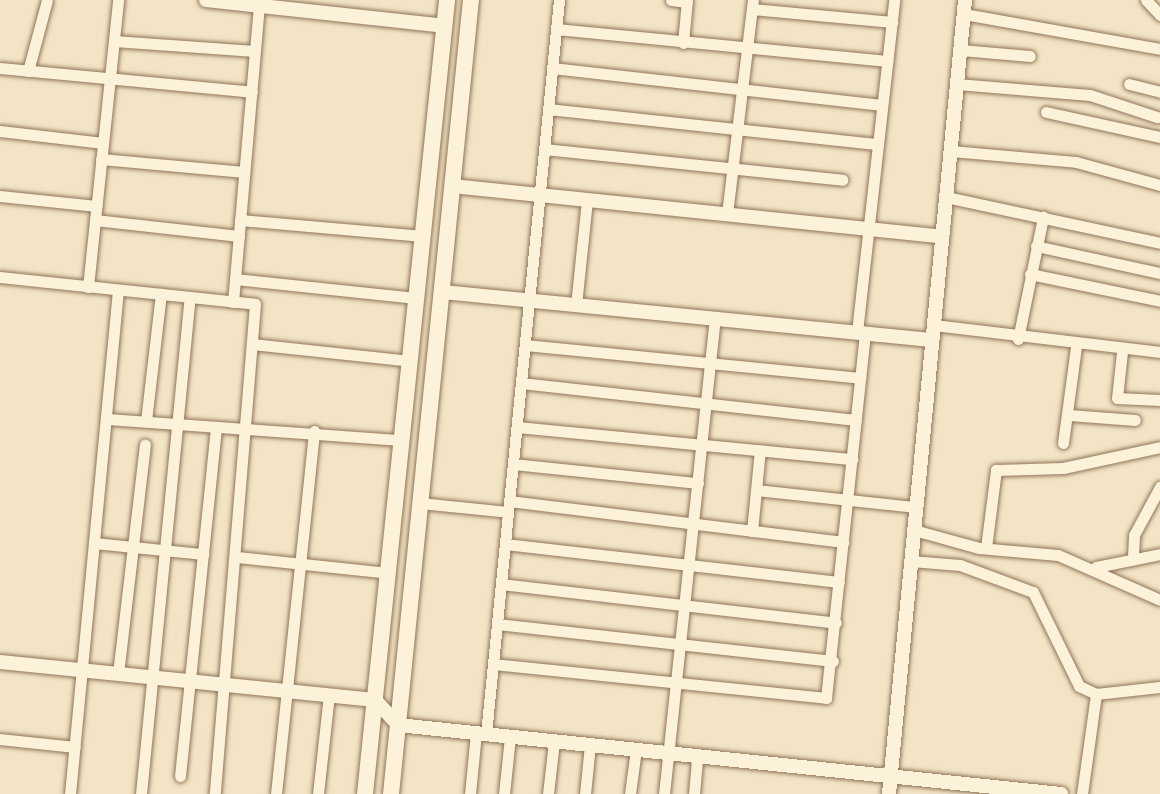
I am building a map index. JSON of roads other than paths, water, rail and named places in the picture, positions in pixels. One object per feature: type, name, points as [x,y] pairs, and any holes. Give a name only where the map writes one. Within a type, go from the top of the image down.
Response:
[{"type":"main road","points":[[365,794],[447,0]]},
{"type":"main road","points":[[391,794],[471,0]]},
{"type":"street","points":[[28,71],[47,0]]},
{"type":"street","points":[[88,287],[118,0]]},
{"type":"street","points":[[206,0],[444,26]]},
{"type":"street","points":[[470,794],[493,664],[559,0]]},
{"type":"street","points":[[671,0],[687,1],[683,43]]},
{"type":"street","points":[[493,664],[677,682],[819,701],[829,692],[860,378],[868,228],[894,0]]},
{"type":"street","points":[[1146,0],[1160,15]]},
{"type":"street","points":[[727,214],[753,4],[892,22]]},
{"type":"street","points":[[233,302],[259,6]]},
{"type":"street","points":[[889,794],[965,7],[1160,49]]},
{"type":"street","points":[[556,29],[746,50],[887,61]]},
{"type":"street","points":[[114,41],[255,51]]},
{"type":"street","points":[[961,50],[1030,56]]},
{"type":"street","points":[[0,68],[252,92]]},
{"type":"street","points":[[552,68],[882,105]]},
{"type":"street","points":[[957,84],[1090,95],[1157,117]]},
{"type":"street","points":[[1129,84],[1160,92]]},
{"type":"street","points":[[548,109],[878,144]]},
{"type":"street","points":[[1046,112],[1160,137]]},
{"type":"street","points":[[0,131],[103,143]]},
{"type":"street","points":[[544,149],[842,180]]},
{"type":"street","points":[[951,151],[1076,162],[1160,185]]},
{"type":"street","points":[[101,159],[244,172]]},
{"type":"street","points":[[452,186],[942,237]]},
{"type":"street","points":[[0,196],[96,206]]},
{"type":"street","points":[[946,197],[1160,243]]},
{"type":"street","points":[[576,305],[587,200]]},
{"type":"street","points":[[1018,339],[1043,217]]},
{"type":"street","points":[[95,220],[239,236]]},
{"type":"street","points":[[240,220],[423,236]]},
{"type":"street","points":[[1036,246],[1160,273]]},
{"type":"street","points":[[1030,274],[1160,301]]},
{"type":"street","points":[[0,277],[255,304],[248,429],[215,794]]},
{"type":"street","points":[[235,279],[416,298]]},
{"type":"street","points":[[70,794],[118,290]]},
{"type":"street","points":[[442,292],[861,332],[933,333],[1018,339],[1122,352],[1160,352]]},
{"type":"street","points":[[146,421],[161,294]]},
{"type":"street","points":[[141,794],[190,297]]},
{"type":"street","points":[[664,794],[715,318]]},
{"type":"street","points":[[252,344],[410,361]]},
{"type":"street","points":[[525,345],[860,378]]},
{"type":"street","points":[[1063,443],[1076,347]]},
{"type":"street","points":[[1122,352],[1117,398],[1160,400]]},
{"type":"street","points":[[521,383],[856,420]]},
{"type":"street","points":[[1069,415],[1135,420]]},
{"type":"street","points":[[106,419],[314,431],[402,440]]},
{"type":"street","points":[[180,776],[216,427]]},
{"type":"street","points":[[517,427],[852,459]]},
{"type":"street","points":[[276,794],[314,431]]},
{"type":"street","points":[[118,674],[136,548],[145,445]]},
{"type":"street","points":[[986,548],[996,470],[1063,468],[1160,447]]},
{"type":"street","points":[[752,531],[760,450]]},
{"type":"street","points":[[513,464],[698,483]]},
{"type":"street","points":[[1133,556],[1134,535],[1160,487]]},
{"type":"street","points":[[756,490],[916,507]]},
{"type":"street","points":[[420,503],[508,506],[843,542]]},
{"type":"street","points":[[914,530],[986,548],[1058,555],[1096,567],[1160,600]]},
{"type":"street","points":[[94,543],[203,554]]},
{"type":"street","points":[[505,544],[839,582]]},
{"type":"street","points":[[1096,567],[1133,556],[1160,554]]},
{"type":"street","points":[[237,557],[388,573]]},
{"type":"street","points":[[911,561],[960,565],[1033,592],[1071,677],[1096,694],[1160,687]]},
{"type":"street","points":[[501,584],[836,623]]},
{"type":"street","points":[[497,624],[833,661]]},
{"type":"street","points":[[0,662],[375,700],[398,725],[1061,794]]},
{"type":"street","points":[[1082,794],[1096,694]]},
{"type":"street","points":[[318,794],[329,695]]},
{"type":"street","points":[[504,794],[510,737]]},
{"type":"street","points":[[0,739],[75,747]]},
{"type":"street","points":[[548,794],[554,741]]},
{"type":"street","points":[[585,794],[590,745]]},
{"type":"street","points":[[630,794],[636,749]]},
{"type":"street","points":[[694,794],[697,756]]},
{"type":"street","points":[[391,794],[400,794]]}]
